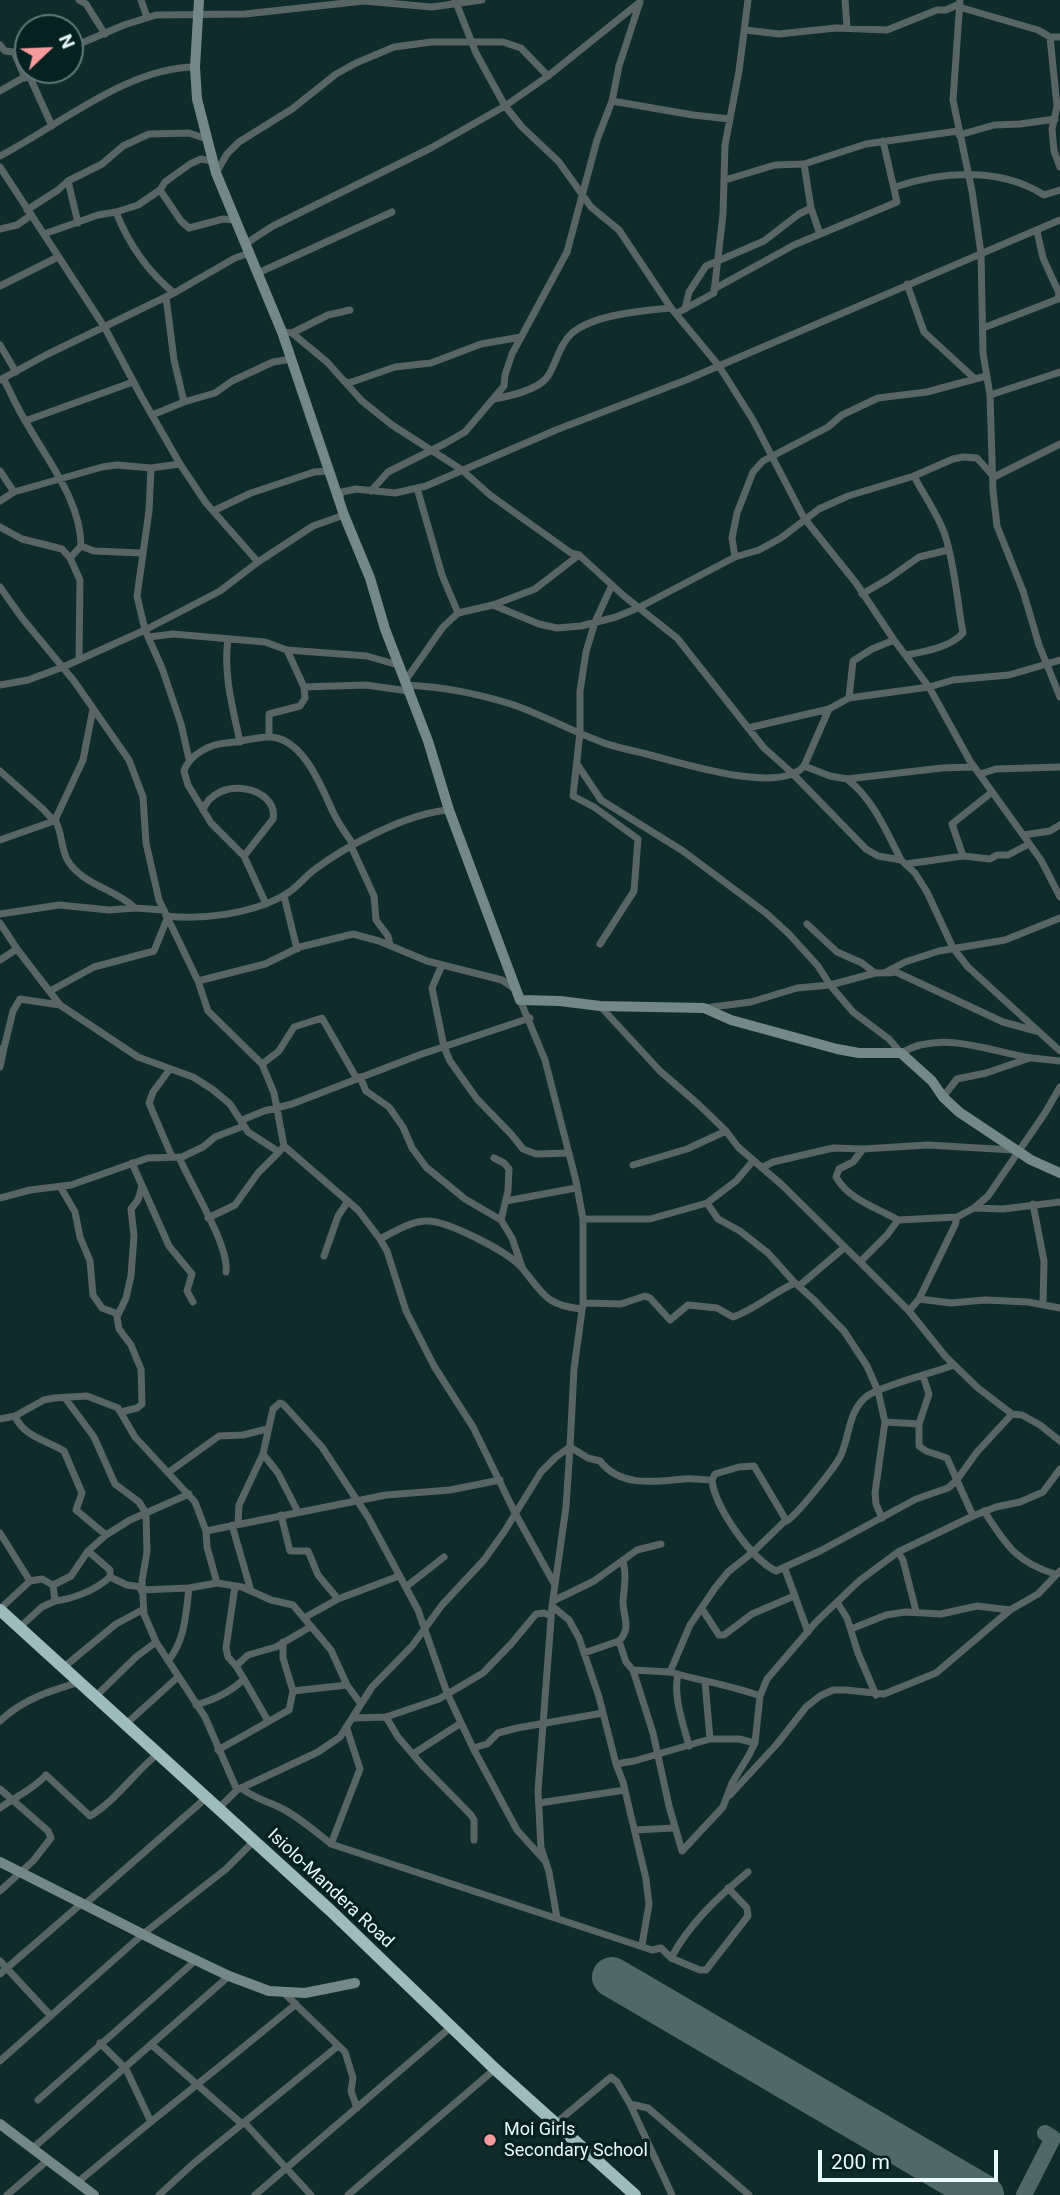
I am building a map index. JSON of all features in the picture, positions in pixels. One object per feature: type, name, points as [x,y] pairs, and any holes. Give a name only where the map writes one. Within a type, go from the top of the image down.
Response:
[{"type":"highway","name":"Isiolo-Mandera Road","points":[[0,1609],[331,1911],[495,2069],[635,2195]]},
{"type":"main road","points":[[199,0],[195,67],[197,100],[216,173],[234,220],[287,332],[292,359],[344,515],[370,578],[398,665],[428,741],[449,810],[520,1000],[600,1006],[704,1008],[731,1020],[836,1049],[859,1053],[901,1053],[932,1081],[943,1097],[959,1112],[1031,1160],[1060,1173]]},
{"type":"main road","points":[[0,1863],[229,1976],[269,1991],[305,1993],[355,1983]]},
{"type":"main road","points":[[0,2124],[94,2195]]},
{"type":"street","points":[[79,0],[86,4],[105,34]]},
{"type":"street","points":[[141,0],[147,18]]},
{"type":"street","points":[[84,42],[147,18],[245,14],[364,1],[432,7],[482,0]]},
{"type":"street","points":[[494,399],[532,387],[546,379],[568,338],[582,327],[632,312],[677,310],[712,295],[718,262],[725,145],[748,0]]},
{"type":"street","points":[[845,0],[847,27]]},
{"type":"street","points":[[70,558],[81,546],[78,521],[59,478],[2,379],[170,295],[247,249],[273,226],[431,148],[505,106],[548,76],[641,1]]},
{"type":"street","points":[[371,491],[388,472],[465,432],[504,386],[508,364],[562,264],[583,197],[597,139],[612,101],[641,1]]},
{"type":"street","points":[[456,2],[489,80],[505,106],[528,133],[559,162],[591,207],[620,230],[719,366],[753,420],[804,518],[929,688],[977,771],[1024,835],[1060,897]]},
{"type":"street","points":[[744,30],[787,34],[847,27],[887,30],[937,9],[946,10],[959,4],[1038,30],[1050,37],[1060,37]]},
{"type":"street","points":[[959,4],[953,100],[969,174],[981,253],[983,328],[990,395],[997,527],[1023,591],[1060,697]]},
{"type":"street","points":[[1050,37],[1057,116],[1052,126],[1054,151],[1060,167]]},
{"type":"street","points":[[216,173],[228,153],[239,142],[292,109],[325,82],[356,62],[394,47],[471,40],[497,41],[516,46],[532,58],[548,76]]},
{"type":"street","points":[[0,156],[89,102],[161,72],[179,67],[195,67]]},
{"type":"street","points":[[32,84],[52,126]]},
{"type":"street","points":[[612,101],[693,116],[730,119]]},
{"type":"street","points":[[725,180],[775,165],[804,164],[858,145],[959,133],[1057,116]]},
{"type":"street","points":[[0,229],[17,225],[68,181],[102,164],[123,146],[149,134],[189,133],[207,139]]},
{"type":"street","points":[[714,289],[785,250],[895,203],[895,187],[883,141]]},
{"type":"street","points":[[44,234],[98,215],[138,205],[190,164],[201,159],[213,161]]},
{"type":"street","points":[[804,164],[811,208],[820,234]]},
{"type":"street","points":[[0,167],[105,328],[180,464],[213,511],[258,562]]},
{"type":"street","points":[[895,187],[940,176],[969,174],[997,178],[1044,194],[1060,190]]},
{"type":"street","points":[[68,181],[78,223]]},
{"type":"street","points":[[160,190],[181,221],[189,228],[223,219],[234,220]]},
{"type":"street","points":[[677,310],[706,266],[764,241],[811,208]]},
{"type":"street","points":[[116,212],[122,228],[144,265],[170,295],[174,360],[184,402]]},
{"type":"street","points":[[258,273],[392,212]]},
{"type":"street","points":[[339,499],[342,492],[356,489],[388,494],[417,488],[719,366],[1060,220]]},
{"type":"street","points":[[983,328],[1058,299],[1059,293],[1043,258],[1037,230]]},
{"type":"street","points":[[0,286],[58,257]]},
{"type":"street","points":[[907,284],[924,332],[975,378]]},
{"type":"street","points":[[287,332],[328,315],[350,310]]},
{"type":"street","points":[[287,332],[327,362],[362,401],[392,425],[462,470],[490,495],[572,553],[579,555],[638,608],[677,638],[764,748],[872,854],[904,862],[963,856],[990,859],[998,855],[1008,855],[1029,844]]},
{"type":"street","points":[[344,380],[349,383],[395,367],[431,363],[481,344],[521,337]]},
{"type":"street","points":[[0,345],[16,372]]},
{"type":"street","points":[[152,415],[215,393],[232,381],[273,362],[292,359]]},
{"type":"street","points":[[990,395],[1060,372]]},
{"type":"street","points":[[735,557],[732,538],[737,513],[753,472],[763,461],[828,427],[842,415],[878,398],[927,392],[986,376]]},
{"type":"street","points":[[24,421],[133,382]]},
{"type":"street","points":[[994,477],[1060,444]]},
{"type":"street","points":[[493,605],[548,626],[566,628],[595,622],[638,608],[735,557],[755,553],[781,538],[819,509],[865,490],[914,477],[953,459],[971,457],[977,458],[994,477]]},
{"type":"street","points":[[0,501],[14,492],[110,466],[151,468],[180,464]]},
{"type":"street","points":[[151,468],[149,511],[141,552],[137,596],[147,634],[181,724],[189,759],[184,771],[185,777],[211,823],[244,856],[266,904]]},
{"type":"street","points":[[0,471],[14,492]]},
{"type":"street","points":[[213,511],[251,493],[314,472],[329,471]]},
{"type":"street","points":[[906,655],[927,651],[958,638],[962,633],[948,550],[935,512],[914,477]]},
{"type":"street","points":[[417,488],[442,575],[458,613]]},
{"type":"street","points":[[0,685],[28,680],[147,634],[220,591],[313,526],[344,515]]},
{"type":"street","points":[[0,527],[30,542],[52,545],[70,558],[80,580],[79,660]]},
{"type":"street","points":[[81,546],[94,551],[141,552]]},
{"type":"street","points":[[862,594],[919,557],[948,550]]},
{"type":"street","points":[[406,686],[443,627],[458,613],[493,605],[535,589],[579,555]]},
{"type":"street","points":[[600,944],[634,891],[638,839],[594,807],[573,796],[580,732],[580,691],[586,652],[595,622],[612,585]]},
{"type":"street","points":[[0,587],[63,667],[129,760],[143,797],[151,872],[165,915],[198,981],[208,1011],[262,1064],[270,1082],[277,1108],[281,1149],[258,1173],[235,1205],[208,1218]]},
{"type":"street","points":[[147,634],[265,642],[287,650],[367,656],[398,665]]},
{"type":"street","points":[[228,639],[227,674],[240,742]]},
{"type":"street","points":[[849,698],[853,661],[858,656],[894,640]]},
{"type":"street","points":[[269,737],[270,714],[300,706],[305,698],[304,687],[287,650]]},
{"type":"street","points":[[748,728],[829,709],[849,698],[929,688],[953,680],[1009,675],[1060,660]]},
{"type":"street","points":[[304,687],[446,687],[533,712],[618,747],[707,770],[762,778],[793,775],[804,766],[829,709]]},
{"type":"street","points":[[0,841],[54,821],[83,760],[93,709]]},
{"type":"street","points":[[189,759],[211,746],[269,737],[292,747],[311,766],[352,845],[374,896],[376,920],[388,936],[390,945]]},
{"type":"street","points":[[577,764],[601,800],[676,846],[766,913],[818,966],[853,1012],[889,1039],[901,1053],[913,1046],[965,1044],[1030,1058],[1060,1061]]},
{"type":"street","points":[[804,766],[847,779],[942,768],[977,771],[1060,767]]},
{"type":"street","points":[[1,775],[37,803],[58,826],[62,850],[78,875],[116,894],[135,908]]},
{"type":"street","points":[[847,779],[871,804],[904,862],[928,891],[953,948],[977,977],[1060,1051]]},
{"type":"street","points":[[204,810],[213,796],[232,788],[255,792],[268,803],[274,814],[273,819],[244,856]]},
{"type":"street","points":[[963,856],[952,824],[992,792]]},
{"type":"street","points":[[0,914],[59,905],[117,910],[135,908],[179,918],[234,913],[284,896],[298,887],[313,871],[352,845],[431,811],[449,810]]},
{"type":"street","points":[[1024,835],[1050,831],[1060,825]]},
{"type":"street","points":[[284,896],[297,949]]},
{"type":"street","points":[[50,991],[94,967],[154,951],[165,915]]},
{"type":"street","points":[[884,973],[905,962],[953,948],[1004,940],[1060,918]]},
{"type":"street","points":[[0,923],[60,1005],[138,1058],[193,1077],[212,1089],[230,1104],[254,1137],[281,1149],[358,1210],[387,1251],[406,1311],[434,1366],[473,1427],[515,1513],[555,1584]]},
{"type":"street","points":[[807,924],[837,952],[862,963],[875,973]]},
{"type":"street","points":[[198,981],[265,964],[329,938],[354,934],[442,965],[502,980],[515,989]]},
{"type":"street","points":[[0,960],[17,949]]},
{"type":"street","points":[[442,965],[432,988],[444,1047],[450,1061],[477,1099],[523,1149],[536,1154],[569,1153]]},
{"type":"street","points":[[704,1008],[751,1002],[797,988],[830,985],[875,973],[896,972],[1003,1022],[1036,1031]]},
{"type":"street","points":[[0,1067],[2,1048],[13,1011],[20,999],[60,1005]]},
{"type":"street","points":[[520,1000],[530,1018],[545,1060],[583,1219],[582,1306],[573,1369],[566,1507],[551,1616],[539,1803],[541,1848],[557,1918]]},
{"type":"street","points":[[600,1006],[660,1071],[698,1104],[726,1131],[738,1147],[762,1167],[909,1311],[926,1335],[978,1388],[1012,1415],[1022,1415],[1040,1424],[1060,1441]]},
{"type":"street","points":[[262,1064],[279,1051],[294,1027],[322,1018],[366,1091],[382,1101],[394,1114],[412,1149],[426,1167],[465,1199],[502,1220],[512,1238],[522,1267]]},
{"type":"street","points":[[242,1121],[530,1018]]},
{"type":"street","points":[[943,1097],[957,1079],[986,1073],[1030,1058]]},
{"type":"street","points":[[170,1069],[152,1092],[149,1103],[208,1218],[221,1247],[227,1266],[226,1272]]},
{"type":"street","points":[[863,1149],[853,1162],[839,1169],[836,1177],[856,1200],[869,1203],[898,1220],[957,1217],[985,1201],[1060,1087]]},
{"type":"street","points":[[0,1198],[30,1190],[61,1188],[157,1157],[176,1157],[203,1147],[223,1133],[241,1127],[242,1121]]},
{"type":"street","points":[[633,1165],[687,1149],[726,1131]]},
{"type":"street","points":[[762,1167],[773,1161],[833,1148],[928,1145],[1020,1151]]},
{"type":"street","points":[[494,1158],[509,1169],[502,1220]]},
{"type":"street","points":[[583,1219],[650,1219],[707,1203],[736,1181],[753,1160]]},
{"type":"street","points":[[132,1163],[169,1246],[192,1274],[187,1291],[192,1302]]},
{"type":"street","points":[[121,1412],[142,1404],[142,1380],[135,1354],[119,1329],[118,1314],[126,1298],[131,1276],[134,1236],[131,1209],[138,1200],[142,1186]]},
{"type":"street","points":[[61,1188],[72,1206],[90,1261],[93,1295],[102,1308],[118,1314]]},
{"type":"street","points":[[506,1201],[576,1188]]},
{"type":"street","points":[[324,1256],[338,1216],[348,1201]]},
{"type":"street","points":[[974,1209],[1003,1209],[1060,1202]]},
{"type":"street","points":[[707,1203],[718,1219],[761,1245],[844,1331],[867,1366],[878,1391],[884,1422],[875,1493],[882,1518]]},
{"type":"street","points":[[1033,1204],[1044,1261],[1043,1305]]},
{"type":"street","points":[[909,1311],[919,1299],[957,1217]]},
{"type":"street","points":[[380,1238],[415,1222],[429,1220],[452,1227],[503,1252],[522,1267],[542,1295],[550,1301],[582,1306],[621,1304],[645,1296],[670,1320],[688,1306],[717,1308],[733,1317],[797,1285],[845,1247]]},
{"type":"street","points":[[860,1262],[898,1220]]},
{"type":"street","points":[[919,1299],[951,1303],[985,1300],[1028,1302],[1060,1308]]},
{"type":"street","points":[[689,1746],[674,1673],[691,1625],[702,1608],[728,1572],[786,1520],[798,1513],[841,1455],[858,1406],[865,1398],[954,1365]]},
{"type":"street","points":[[923,1376],[929,1394],[919,1424],[919,1446],[947,1458],[973,1516]]},
{"type":"street","points":[[0,1419],[15,1416],[44,1400],[87,1396],[109,1403],[121,1412],[135,1437],[189,1494],[201,1513],[216,1583]]},
{"type":"street","points":[[65,1398],[94,1437],[115,1484],[139,1502],[146,1513],[147,1552],[142,1610],[167,1661],[205,1717],[218,1750],[239,1789],[282,1808],[331,1844],[652,1950],[661,1948],[671,1958],[700,1970],[706,1970],[748,1916],[747,1908],[728,1888]]},
{"type":"street","points":[[251,1591],[235,1524],[244,1492],[263,1454],[273,1409],[280,1404],[322,1447],[369,1517],[399,1576],[407,1586],[447,1693],[473,1748],[517,1830],[546,1862]]},
{"type":"street","points":[[786,1520],[754,1466],[715,1474],[712,1480],[716,1496],[727,1517],[753,1552],[773,1570],[785,1569],[916,1499],[947,1488],[1012,1415]]},
{"type":"street","points":[[15,1416],[19,1424],[35,1437],[64,1451],[82,1493],[76,1510],[106,1535]]},
{"type":"street","points":[[884,1422],[919,1424]]},
{"type":"street","points":[[169,1472],[219,1436],[243,1435],[267,1429]]},
{"type":"street","points":[[569,1447],[588,1458],[600,1461],[606,1470],[623,1477],[659,1483],[681,1479],[712,1480]]},
{"type":"street","points":[[218,1808],[239,1789],[334,1743],[354,1718],[372,1687],[412,1646],[442,1605],[484,1560],[541,1472],[569,1447]]},
{"type":"street","points":[[263,1454],[278,1472],[298,1512]]},
{"type":"street","points":[[728,1798],[732,1783],[755,1742],[760,1696],[772,1671],[837,1602],[875,1568],[898,1552],[984,1511],[1020,1502],[1042,1492],[1060,1469]]},
{"type":"street","points":[[206,1531],[386,1495],[450,1490],[500,1480]]},
{"type":"street","points":[[53,1585],[71,1576],[88,1551],[106,1535],[189,1494]]},
{"type":"street","points":[[619,1641],[626,1662],[633,1670],[658,1754],[674,1828],[682,1851],[777,1744],[806,1707],[820,1696],[833,1690],[884,1694],[936,1673],[1010,1610],[1038,1594],[1054,1580],[1058,1573],[1035,1568],[1007,1545],[984,1511]]},
{"type":"street","points":[[281,1515],[290,1551],[308,1551],[318,1574],[338,1599]]},
{"type":"street","points":[[0,1532],[30,1581]]},
{"type":"street","points":[[553,1604],[594,1581],[637,1550],[660,1544]]},
{"type":"street","points":[[88,1551],[107,1566],[110,1577]]},
{"type":"street","points":[[898,1552],[903,1560],[916,1611]]},
{"type":"street","points":[[407,1586],[444,1557]]},
{"type":"street","points":[[584,1653],[619,1641],[626,1632],[623,1602],[626,1573],[623,1561]]},
{"type":"street","points":[[785,1569],[808,1632]]},
{"type":"street","points":[[304,1618],[338,1599],[399,1576]]},
{"type":"street","points":[[110,1577],[142,1589],[189,1588],[216,1583],[235,1586],[293,1605],[331,1650],[347,1685],[361,1704]]},
{"type":"street","points":[[20,1627],[42,1606],[90,1590],[110,1577]]},
{"type":"street","points":[[0,1609],[30,1581],[41,1579],[53,1585]]},
{"type":"street","points":[[53,1585],[55,1601]]},
{"type":"street","points":[[235,1586],[226,1648],[228,1657],[268,1721]]},
{"type":"street","points":[[167,1661],[181,1637],[189,1588]]},
{"type":"street","points":[[702,1608],[719,1635],[724,1635],[752,1614],[794,1596]]},
{"type":"street","points":[[837,1602],[847,1618],[876,1695]]},
{"type":"street","points":[[553,1604],[569,1620],[584,1653],[625,1790],[649,1904],[642,1945]]},
{"type":"street","points":[[850,1629],[886,1615],[916,1611],[941,1614],[972,1606],[1010,1610]]},
{"type":"street","points":[[64,1667],[116,1624],[142,1610]]},
{"type":"street","points":[[354,1718],[386,1717],[439,1699],[482,1673],[536,1614],[551,1616]]},
{"type":"street","points":[[236,1666],[248,1655],[276,1647],[310,1627]]},
{"type":"street","points":[[218,1750],[268,1721],[288,1713],[293,1690],[283,1658],[284,1641]]},
{"type":"street","points":[[96,1696],[136,1657],[156,1642]]},
{"type":"street","points":[[633,1670],[674,1673],[760,1696]]},
{"type":"street","points":[[126,1724],[177,1677]]},
{"type":"street","points":[[197,1705],[236,1687],[244,1679]]},
{"type":"street","points":[[0,1721],[28,1700],[80,1682]]},
{"type":"street","points":[[705,1682],[710,1739]]},
{"type":"street","points":[[293,1690],[347,1685]]},
{"type":"street","points":[[473,1748],[487,1744],[498,1733],[543,1722],[603,1713]]},
{"type":"street","points":[[386,1717],[398,1737],[473,1818],[474,1840]]},
{"type":"street","points":[[413,1754],[461,1723]]},
{"type":"street","points":[[331,1844],[360,1769],[347,1728]]},
{"type":"street","points":[[616,1763],[710,1739],[755,1742]]},
{"type":"street","points":[[0,1808],[37,1785],[46,1775],[90,1816],[108,1805],[148,1761],[159,1753]]},
{"type":"street","points":[[0,1789],[48,1831],[51,1838],[0,1891]]},
{"type":"street","points":[[539,1803],[625,1790]]},
{"type":"street","points":[[0,1974],[206,1798]]},
{"type":"street","points":[[635,1830],[674,1828]]},
{"type":"street","points":[[0,2061],[143,1934],[226,1869],[254,1842]]},
{"type":"street","points":[[671,1958],[682,1937],[728,1888],[748,1872]]},
{"type":"street","points":[[38,2100],[196,1960]]},
{"type":"street","points":[[0,1961],[51,2016]]},
{"type":"street","points":[[33,2148],[229,1976]]},
{"type":"street","points":[[284,1993],[345,2052],[350,2061],[353,2078],[351,2091],[357,2108]]},
{"type":"street","points":[[78,2183],[150,2120],[198,2085],[296,2004]]},
{"type":"street","points":[[255,2195],[452,2026]]},
{"type":"street","points":[[100,2043],[125,2068],[150,2120]]},
{"type":"street","points":[[152,2045],[243,2123],[311,2195]]},
{"type":"street","points":[[159,2195],[338,2046]]},
{"type":"street","points":[[348,2195],[495,2069]]},
{"type":"street","points":[[556,2123],[611,2077],[630,2104],[672,2195]]},
{"type":"street","points":[[630,2104],[648,2108],[749,2195]]},
{"type":"street","points":[[7,2195],[48,2160]]},
{"type":"taxiway","points":[[1024,2195],[1053,2138],[1045,2133]]},
{"type":"runway","points":[[612,1977],[984,2195]]},
{"type":"place","name":"Moi Girls Secondary School","points":[[490,2140]]}]
